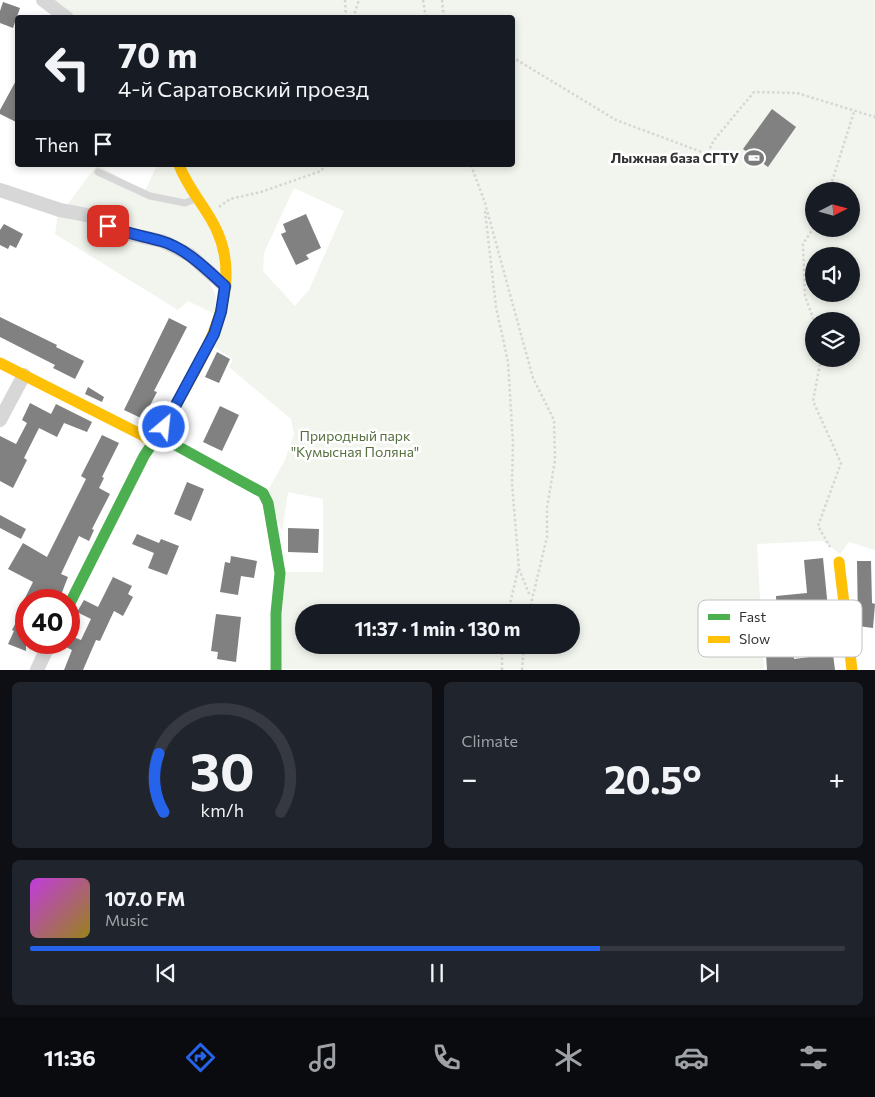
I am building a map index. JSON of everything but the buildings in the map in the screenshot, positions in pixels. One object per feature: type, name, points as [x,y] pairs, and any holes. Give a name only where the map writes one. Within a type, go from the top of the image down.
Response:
[{"type":"street","points":[[43,0],[62,15]]},
{"type":"street","points":[[77,589],[214,334],[221,312],[227,265],[217,231],[186,183],[180,167]]},
{"type":"street","points":[[0,190],[60,210],[87,215],[128,234],[162,241],[190,255],[225,286]]},
{"type":"street","points":[[0,362],[142,435],[156,440],[263,493],[268,503],[280,573],[276,613],[276,670]]},
{"type":"street","points":[[0,420],[24,375]]},
{"type":"street","points":[[839,562],[844,600]]},
{"type":"street","points":[[37,670],[44,654]]},
{"type":"street","points":[[850,657],[852,670]]},
{"type":"lane","points":[[98,172],[150,196],[185,203],[196,198]]},
{"type":"path","points":[[345,0],[346,15]]},
{"type":"path","points":[[346,5],[349,0]]},
{"type":"path","points":[[354,15],[359,0]]},
{"type":"path","points":[[423,0],[426,15]]},
{"type":"path","points":[[442,0],[444,15]]},
{"type":"path","points":[[515,59],[616,120],[707,154],[714,140],[754,92],[797,93],[875,117]]},
{"type":"path","points":[[832,182],[854,112]]},
{"type":"path","points":[[207,216],[230,199],[261,192],[321,171],[324,167]]},
{"type":"path","points":[[471,167],[484,203],[533,378],[554,420],[555,460],[547,508],[546,537],[530,604]]},
{"type":"path","points":[[484,203],[496,307],[508,362],[513,443],[512,483],[519,569],[531,598]]},
{"type":"path","points":[[807,238],[803,244],[805,296],[811,312]]},
{"type":"path","points":[[819,367],[813,401],[841,463],[818,526],[839,562]]},
{"type":"path","points":[[510,604],[519,569]]},
{"type":"path","points":[[502,654],[502,670]]},
{"type":"path","points":[[522,670],[523,654]]},
{"type":"green space","name":"Природный парк \"Кумысная Поляна\"","points":[[54,0],[875,0],[875,550],[849,542],[840,554],[823,541],[757,544],[760,600],[698,600],[698,657],[763,657],[764,669],[280,669],[284,572],[323,572],[323,499],[288,492],[282,532],[267,492],[285,460],[294,434],[291,419],[229,367],[233,359],[214,347],[231,286],[216,269],[192,251],[109,222],[90,208],[67,205],[96,167],[101,167],[145,191],[156,167],[515,167],[515,15],[73,15]],"holes":[[[294,188],[344,211],[309,290],[295,306],[263,271],[264,253]]]},
{"type":"green space","points":[[58,214],[84,221],[128,241],[160,246],[187,260],[209,280],[216,297],[215,314],[188,301],[178,310],[55,234]]},
{"type":"traffic: fast","points":[[77,589],[144,456],[166,423]]},
{"type":"traffic: fast","points":[[159,436],[263,493],[268,503],[280,573],[276,613],[276,670]]},
{"type":"traffic: slow","points":[[166,423],[191,379],[214,331],[222,306],[226,281],[225,256],[217,231],[180,167]]},
{"type":"traffic: slow","points":[[0,363],[142,435],[152,443]]},
{"type":"traffic: slow","points":[[839,562],[844,600]]},
{"type":"traffic: slow","points":[[850,657],[852,670]]},
{"type":"place","name":"Лыжная база СГТУ","points":[[754,158]]},
{"type":"route","points":[[108,226],[128,234],[162,241],[190,255],[225,286],[221,312],[214,334],[164,427]]}]
